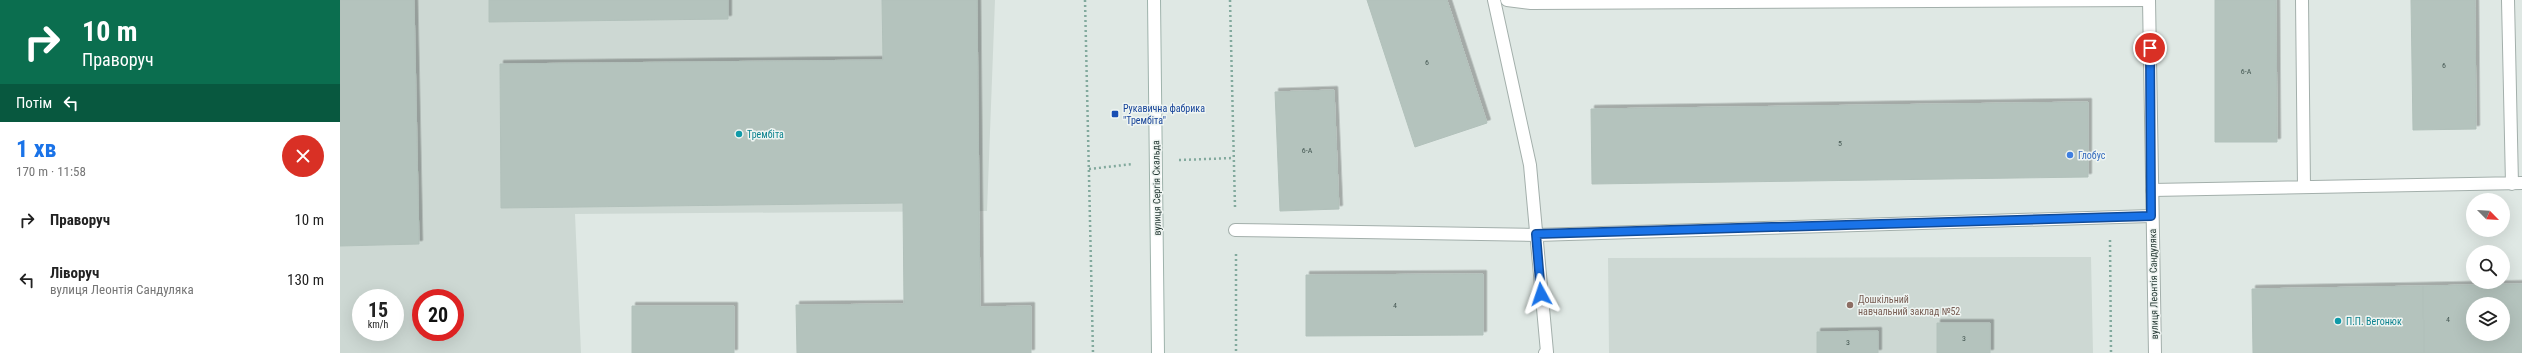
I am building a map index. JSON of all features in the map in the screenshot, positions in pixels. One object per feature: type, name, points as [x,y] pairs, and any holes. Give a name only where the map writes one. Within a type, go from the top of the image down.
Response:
[{"type":"street","name":"вулиця Сергія Скальда","points":[[1154,0],[1158,353]]},
{"type":"street","points":[[1494,0],[1530,165],[1547,352],[1545,353]]},
{"type":"street","points":[[1506,0],[1531,3],[2149,0]]},
{"type":"street","name":"вулиця Леонтія Сандуляка","points":[[2149,0],[2152,190],[2151,216],[2155,353]]},
{"type":"street","points":[[2302,0],[2304,187]]},
{"type":"street","points":[[2152,190],[2517,184],[2508,0]]},
{"type":"street","points":[[1236,230],[1536,234],[2151,216]]},
{"type":"path","points":[[1085,0],[1093,353]]},
{"type":"path","points":[[1230,0],[1236,230],[1236,353]]},
{"type":"path","points":[[2110,217],[2111,353]]},
{"type":"shaded area","points":[[340,0],[995,0],[987,211],[575,214],[581,353],[340,353]]},
{"type":"shaded area","name":"Дошкільний навчальний заклад №52","points":[[2091,257],[2093,353],[1609,353],[1608,258]]},
{"type":"building","points":[[340,0],[414,0],[419,244],[340,246]]},
{"type":"building","points":[[489,0],[728,0],[728,19],[489,22]]},
{"type":"building","name":"Трембіта","points":[[882,0],[977,0],[980,307],[1031,306],[1031,353],[797,353],[796,305],[904,304],[903,203],[501,208],[500,64],[883,60]]},
{"type":"building","points":[[1367,0],[1447,0],[1487,123],[1415,147]]},
{"type":"building","points":[[2215,0],[2276,0],[2277,142],[2215,142]]},
{"type":"building","points":[[2411,0],[2475,0],[2476,129],[2413,130]]},
{"type":"building","points":[[1334,90],[1339,209],[1280,211],[1275,92]]},
{"type":"building","points":[[2088,102],[2088,177],[1592,184],[1591,109]]},
{"type":"building","points":[[1483,274],[1483,335],[1306,336],[1306,275]]},
{"type":"building","points":[[2510,284],[2522,284],[2522,353],[2424,353],[2423,286],[2466,285],[2466,289],[2510,289]]},
{"type":"building","name":"П.П. Вегонюк","points":[[2423,286],[2424,353],[2253,353],[2252,289]]},
{"type":"building","points":[[632,306],[734,306],[734,353],[632,353]]},
{"type":"building","points":[[1937,323],[1990,323],[1990,353],[1937,353]]},
{"type":"building","points":[[1878,331],[1878,353],[1817,353],[1817,332]]},
{"type":"place","name":"Рукавична фабрика \"Трембіта\"","points":[[1115,114]]},
{"type":"place","name":"Трембіта","points":[[739,134]]},
{"type":"place","name":"Глобус","points":[[2070,155]]},
{"type":"place","name":"Дошкільний навчальний заклад №52","points":[[1850,305]]},
{"type":"place","name":"П.П. Вегонюк","points":[[2338,321]]},
{"type":"route","points":[[1541,294],[1536,234],[1622,230],[2151,216],[2150,48]]}]
